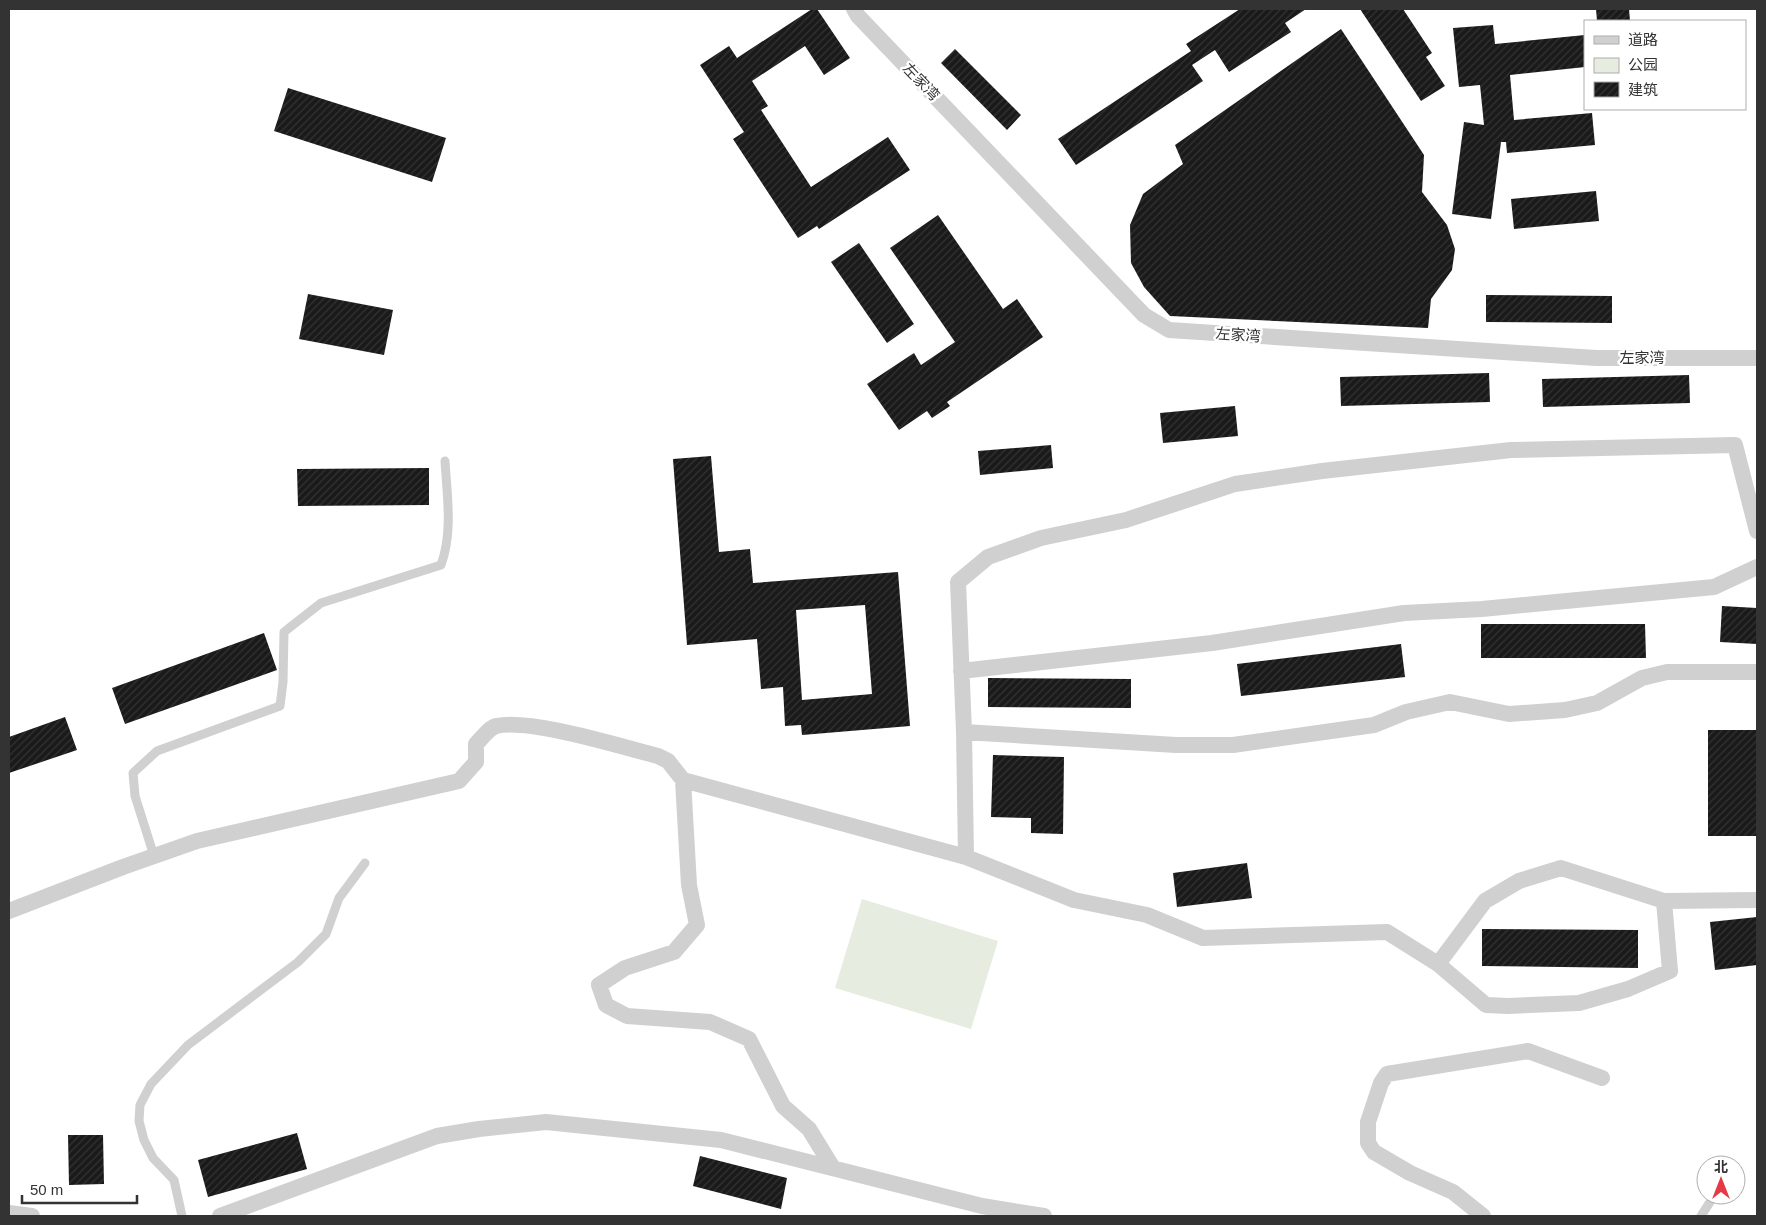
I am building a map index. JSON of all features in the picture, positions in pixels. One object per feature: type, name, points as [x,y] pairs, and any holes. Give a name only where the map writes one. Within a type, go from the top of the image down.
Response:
[{"type":"street","name":"左家湾","points":[[854,9],[858,16],[1144,315],[1169,330],[1596,358],[1757,358]]},
{"type":"street","points":[[966,857],[964,732],[958,582],[988,557],[1042,538],[1126,520],[1235,484],[1322,471],[1511,450],[1735,444],[1757,531]]},
{"type":"street","points":[[961,671],[1212,643],[1404,613],[1482,609],[1714,587],[1757,567]]},
{"type":"street","points":[[964,732],[1176,745],[1232,745],[1374,725],[1406,712],[1450,702],[1509,714],[1565,710],[1597,703],[1642,678],[1667,672],[1757,672]]},
{"type":"street","points":[[9,911],[197,841],[459,781],[476,762],[476,744],[494,726],[514,724],[583,737],[658,756],[668,761],[683,780],[689,885],[697,925],[674,952],[625,968],[600,985],[606,1005],[627,1016],[710,1022],[750,1040],[783,1106],[809,1129],[833,1168]]},
{"type":"street","points":[[683,780],[966,857],[1074,900],[1147,915],[1203,938],[1387,932],[1438,964],[1486,1005],[1579,1003],[1628,989],[1670,971],[1664,901]]},
{"type":"street","points":[[1438,964],[1484,901],[1519,881],[1562,868],[1664,901],[1757,900]]},
{"type":"street","points":[[1483,1216],[1453,1192],[1410,1173],[1374,1152],[1368,1143],[1368,1122],[1380,1083],[1387,1074],[1528,1051],[1602,1078]]},
{"type":"street","points":[[220,1216],[437,1136],[479,1129],[546,1122],[721,1140],[982,1206],[1044,1216]]},
{"type":"street","points":[[9,1213],[32,1216]]},
{"type":"lane","points":[[154,856],[135,796],[133,772],[157,751],[280,706],[283,682],[284,632],[321,603],[441,565],[446,552],[448,528],[445,461]]},
{"type":"lane","points":[[182,1216],[174,1180],[153,1158],[144,1140],[139,1121],[140,1105],[152,1084],[188,1044],[298,962],[326,934],[339,898],[365,863]]},
{"type":"lane","points":[[1701,1216],[1708,1205]]},
{"type":"green space","points":[[862,899],[998,941],[971,1029],[835,988]]},
{"type":"building","points":[[812,9],[817,9],[850,58],[824,75],[805,46],[752,81],[768,106],[761,110],[811,187],[888,137],[910,170],[819,229],[817,226],[798,238],[733,139],[744,132],[700,65],[729,46],[737,58]]},
{"type":"building","points":[[1240,9],[1306,9],[1285,23],[1291,32],[1229,72],[1215,50],[1192,65],[1203,81],[1076,165],[1058,139],[1191,51],[1186,44]]},
{"type":"building","points":[[1360,9],[1403,9],[1432,53],[1426,57],[1445,86],[1421,101]]},
{"type":"building","points":[[1596,9],[1629,9],[1630,20],[1597,20]]},
{"type":"building","points":[[1493,25],[1495,44],[1584,35],[1584,67],[1510,75],[1514,120],[1592,113],[1595,145],[1507,153],[1506,142],[1501,142],[1491,219],[1452,214],[1464,122],[1484,125],[1480,85],[1459,87],[1453,28]]},
{"type":"building","points":[[1341,29],[1424,155],[1422,192],[1447,225],[1455,249],[1452,270],[1431,299],[1428,328],[1170,316],[1144,287],[1131,263],[1130,225],[1143,194],[1183,164],[1175,145]]},
{"type":"building","points":[[955,49],[1021,115],[1007,130],[941,63]]},
{"type":"building","points":[[288,88],[446,138],[432,182],[274,131]]},
{"type":"building","points":[[1596,191],[1599,221],[1514,229],[1511,199]]},
{"type":"building","points":[[938,215],[1003,309],[1017,299],[1043,337],[947,402],[950,406],[932,418],[927,411],[899,430],[867,384],[914,353],[921,365],[955,342],[890,248]]},
{"type":"building","points":[[859,243],[914,324],[887,343],[831,262]]},
{"type":"building","points":[[308,294],[393,310],[384,355],[299,339]]},
{"type":"building","points":[[1486,295],[1612,296],[1612,323],[1486,322]]},
{"type":"building","points":[[1489,373],[1490,402],[1341,406],[1340,377]]},
{"type":"building","points":[[1689,375],[1690,403],[1543,407],[1542,379]]},
{"type":"building","points":[[1235,406],[1238,436],[1163,443],[1160,413]]},
{"type":"building","points":[[1051,445],[1053,468],[980,475],[978,451]]},
{"type":"building","points":[[711,456],[719,552],[750,549],[753,583],[898,572],[910,726],[802,735],[801,725],[785,726],[783,687],[761,689],[757,639],[687,645],[673,459]],"holes":[[[865,605],[872,694],[802,700],[796,610]]]},
{"type":"building","points":[[429,468],[429,505],[298,506],[297,469]]},
{"type":"building","points":[[1722,606],[1757,608],[1757,644],[1720,642]]},
{"type":"building","points":[[1481,624],[1645,624],[1646,658],[1481,658]]},
{"type":"building","points":[[264,633],[277,670],[125,724],[112,688]]},
{"type":"building","points":[[1401,644],[1405,677],[1241,696],[1237,664]]},
{"type":"building","points":[[988,678],[1131,679],[1131,708],[988,707]]},
{"type":"building","points":[[65,717],[77,750],[9,773],[9,737]]},
{"type":"building","points":[[1708,730],[1757,730],[1757,836],[1708,836]]},
{"type":"building","points":[[993,755],[1064,757],[1063,834],[1031,833],[1031,818],[991,817]]},
{"type":"building","points":[[1247,863],[1252,898],[1177,907],[1173,873]]},
{"type":"building","points":[[1757,917],[1757,965],[1715,970],[1710,922]]},
{"type":"building","points":[[1482,929],[1638,930],[1638,968],[1482,966]]},
{"type":"building","points":[[297,1133],[307,1169],[208,1197],[198,1160]]},
{"type":"building","points":[[68,1135],[103,1135],[104,1184],[69,1185]]},
{"type":"building","points":[[700,1156],[787,1178],[781,1209],[693,1186]]}]
